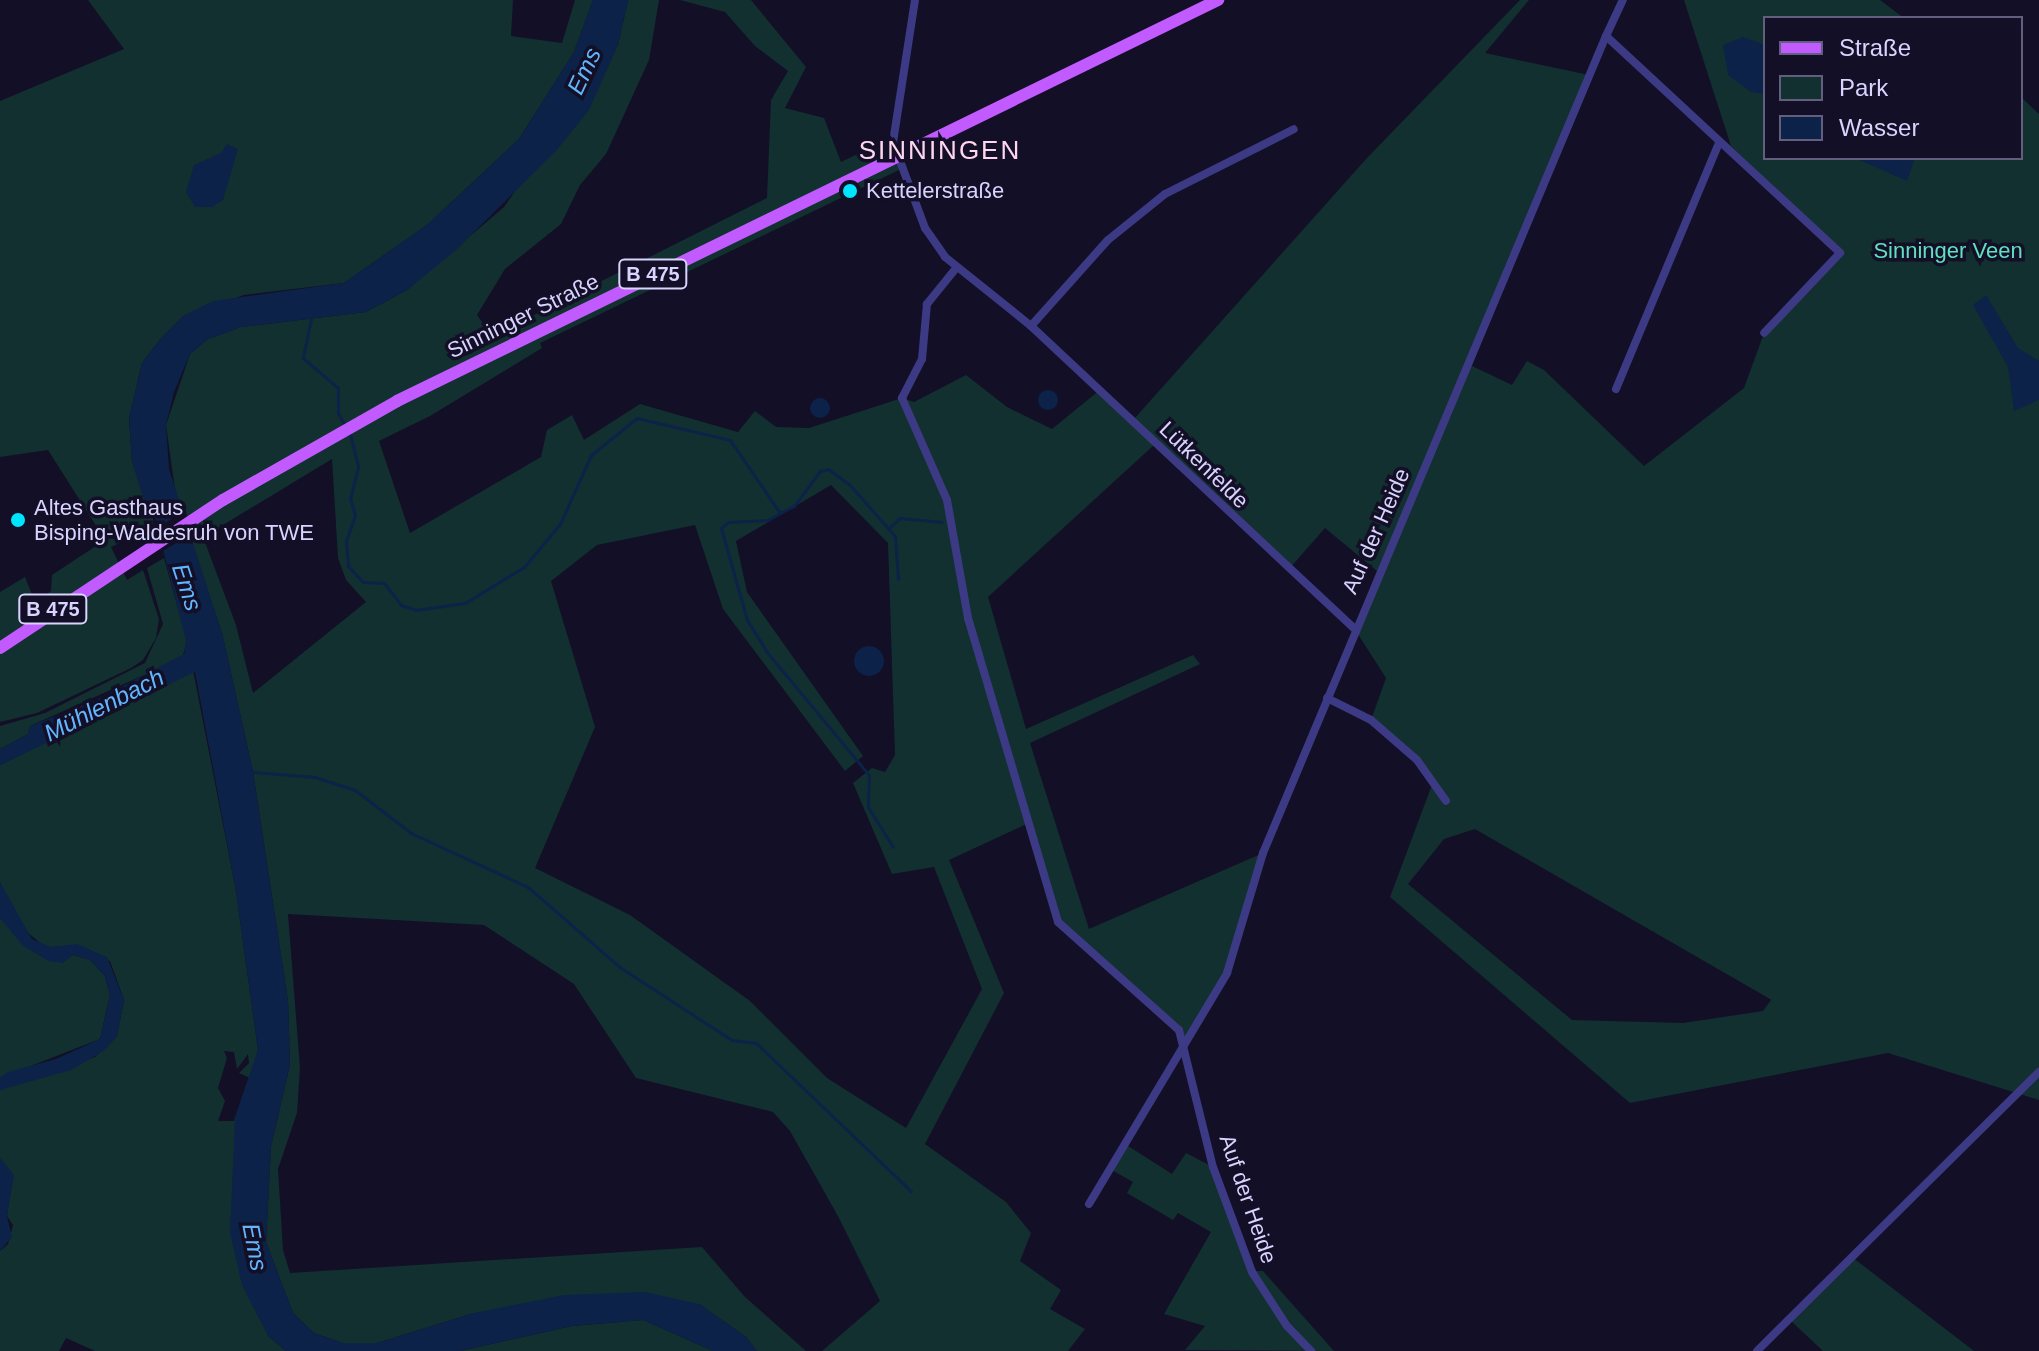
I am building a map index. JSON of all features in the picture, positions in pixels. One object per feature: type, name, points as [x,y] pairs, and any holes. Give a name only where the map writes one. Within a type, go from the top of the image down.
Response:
[{"type":"main road","name":"Sinninger Straße","points":[[0,648],[108,572],[368,417],[896,155],[1218,0]]},
{"type":"street","points":[[896,155],[893,142],[915,0]]},
{"type":"street","name":"Auf der Heide","points":[[1089,1204],[1227,973],[1263,853],[1354,628],[1623,0]]},
{"type":"street","points":[[1606,36],[1719,143],[1731,146],[1840,253],[1764,333]]},
{"type":"street","points":[[1031,326],[1108,240],[1165,194],[1294,129]]},
{"type":"street","points":[[1616,389],[1719,143]]},
{"type":"street","name":"Lütkenfelde","points":[[896,155],[925,228],[957,267],[1031,326],[1354,628]]},
{"type":"street","name":"Auf der Heide","points":[[957,267],[927,304],[922,359],[902,398],[947,500],[968,618],[1058,922],[1179,1030],[1186,1042],[1213,1167],[1252,1272],[1287,1326],[1311,1351]]},
{"type":"street","points":[[1327,698],[1371,720],[1417,760],[1446,801]]},
{"type":"street","points":[[1757,1351],[2039,1072]]},
{"type":"green space","points":[[88,0],[513,0],[511,36],[562,43],[575,0],[593,0],[574,52],[519,139],[427,225],[344,283],[244,295],[183,316],[162,337],[142,363],[129,418],[132,462],[153,510],[153,528],[111,547],[127,580],[143,570],[159,619],[156,638],[143,660],[131,668],[37,713],[0,722],[0,592],[25,577],[33,597],[30,606],[51,591],[52,575],[105,540],[48,450],[0,457],[0,101],[124,49]]},
{"type":"green space","name":"Sinninger Veen","points":[[628,0],[659,0],[649,60],[606,154],[580,185],[561,224],[505,269],[477,315],[492,336],[767,198],[771,100],[788,71],[755,46],[725,12],[680,0],[751,0],[806,67],[785,108],[824,118],[841,162],[887,140],[893,142],[901,169],[540,343],[542,348],[430,416],[379,441],[410,533],[541,457],[547,430],[572,415],[584,440],[640,404],[738,432],[755,411],[776,427],[809,428],[902,398],[914,402],[966,375],[1007,407],[1052,429],[1101,389],[1134,419],[1367,158],[1520,0],[1529,0],[1485,53],[1589,75],[1470,365],[1512,385],[1527,361],[1544,370],[1644,466],[1744,388],[1764,333],[1840,253],[1731,146],[1684,0],[1880,0],[1901,16],[1763,16],[1763,160],[2023,160],[2023,99],[2039,114],[2039,1100],[1888,1053],[1630,1103],[1390,897],[1433,782],[1417,760],[1371,720],[1386,678],[1354,628],[1377,571],[1325,528],[1289,569],[1154,445],[988,597],[1026,729],[1193,655],[1200,664],[1030,743],[1089,929],[1263,853],[1227,973],[1186,1042],[1179,1030],[1058,922],[1029,823],[949,860],[1004,993],[925,1144],[1006,1202],[1031,1233],[1020,1261],[1061,1290],[1050,1309],[1085,1329],[1068,1351],[822,1351],[880,1301],[839,1218],[790,1131],[773,1112],[636,1078],[574,984],[484,925],[288,914],[300,1068],[297,1113],[278,1169],[283,1250],[290,1273],[702,1247],[745,1297],[806,1351],[757,1351],[746,1337],[699,1304],[474,1313],[377,1343],[343,1343],[314,1333],[293,1313],[266,1242],[271,1146],[290,1065],[288,1001],[253,772],[222,633],[176,497],[166,425],[190,354],[208,339],[241,327],[366,312],[407,290],[504,207],[618,45]],"holes":[[[332,459],[338,558],[346,580],[366,602],[253,693],[236,625],[203,537]],[[831,485],[888,543],[895,755],[885,772],[872,768],[853,783],[892,874],[934,867],[982,989],[906,1128],[827,1078],[750,1001],[630,915],[535,868],[595,727],[551,581],[597,545],[695,525],[723,609],[845,771],[863,756],[747,592],[736,541]],[[1475,829],[1771,1000],[1763,1011],[1683,1023],[1572,1020],[1408,884],[1444,839]]]},
{"type":"green space","points":[[164,558],[187,641],[182,658],[30,726],[28,734],[0,749],[0,726],[45,713],[145,663],[163,624],[147,568]]},
{"type":"green space","points":[[193,670],[236,891],[258,1050],[250,1078],[239,1073],[249,1063],[248,1054],[237,1069],[234,1052],[224,1051],[227,1058],[218,1088],[225,1101],[218,1121],[234,1121],[235,1117],[235,1168],[268,1336],[286,1351],[95,1351],[66,1338],[59,1351],[0,1351],[0,1251],[8,1244],[13,1225],[7,1216],[12,1183],[0,1158],[0,1090],[95,1057],[117,1036],[124,1000],[110,961],[44,946],[21,927],[0,882],[0,765]]},
{"type":"green space","points":[[0,918],[57,962],[73,955],[90,960],[105,976],[110,995],[100,1039],[0,1078]]},
{"type":"green space","points":[[1125,1144],[1172,1174],[1186,1153],[1213,1167],[1252,1271],[1263,1271],[1334,1351],[1185,1350],[1205,1326],[1164,1314],[1211,1232],[1178,1213],[1173,1220],[1127,1193],[1133,1182],[1110,1169]]},
{"type":"green space","points":[[1852,1257],[1974,1351],[1823,1351],[1790,1320]]},
{"type":"green space","points":[[643,1320],[713,1351],[460,1351],[572,1326]]},
{"type":"water","points":[[593,0],[628,0],[618,45],[589,110],[556,151],[456,250],[407,290],[366,312],[241,327],[208,339],[190,354],[174,392],[166,425],[169,469],[222,633],[253,772],[288,1001],[290,1065],[271,1146],[266,1242],[293,1313],[314,1333],[343,1343],[377,1343],[474,1313],[564,1295],[645,1292],[699,1304],[746,1337],[757,1351],[713,1351],[643,1320],[572,1326],[460,1351],[286,1351],[268,1336],[242,1285],[230,1233],[235,1117],[258,1050],[236,891],[195,672],[0,765],[0,749],[28,734],[30,726],[96,700],[184,654],[186,641],[153,510],[143,497],[132,462],[129,418],[142,363],[162,337],[183,316],[213,301],[344,283],[427,225],[519,139],[574,52]]},
{"type":"water","points":[[1743,37],[1763,44],[1763,94],[1751,92],[1728,75],[1723,45]]},
{"type":"water","points":[[227,144],[238,149],[223,200],[212,207],[195,207],[186,192],[194,165],[221,153]]},
{"type":"water","points":[[1860,160],[1914,160],[1907,181]]},
{"type":"water","points":[[1986,295],[2018,348],[2039,361],[2039,400],[2014,411],[2008,367],[1973,305]]},
{"type":"water","points":[[1044,390],[1052,390],[1058,400],[1052,410],[1044,410],[1038,404],[1038,396]]},
{"type":"water","points":[[820,398],[827,401],[830,408],[827,415],[820,418],[813,415],[810,408],[813,401]]},
{"type":"water","points":[[869,646],[880,650],[884,661],[880,672],[869,676],[858,672],[854,661],[858,650]]},
{"type":"water","points":[[0,882],[32,939],[51,947],[77,944],[107,957],[124,1000],[117,1036],[105,1050],[71,1070],[0,1090],[0,1078],[8,1072],[56,1059],[100,1039],[110,995],[105,976],[90,960],[73,955],[63,963],[49,961],[23,946],[0,918]]},
{"type":"water","points":[[0,1158],[14,1175],[7,1216],[12,1237],[0,1251]]},
{"type":"pier","points":[[185,510],[193,533],[158,554],[151,532]]},
{"type":"waterway","points":[[311,319],[303,358],[338,388],[338,413],[346,428]]},
{"type":"waterway","points":[[350,434],[358,467],[350,498],[355,515],[346,541],[348,566],[363,582],[384,583],[401,605],[416,610],[465,603],[524,567],[560,524],[591,455],[637,418],[730,440],[780,513],[768,520],[728,522],[721,528],[747,620],[766,651],[869,775],[868,807],[893,847]]},
{"type":"waterway","points":[[780,513],[794,506],[820,471],[828,469],[849,484],[895,536],[898,579]]},
{"type":"waterway","points":[[888,529],[900,518],[942,522]]},
{"type":"waterway","points":[[253,772],[315,777],[355,790],[411,833],[528,887],[621,968],[732,1040],[756,1043],[911,1191]]},
{"type":"place","name":"Kettelerstraße","points":[[850,191]]},
{"type":"place","name":"Altes Gasthaus Bisping-Waldesruh von TWE","points":[[18,520]]},
{"type":"district","name":"SINNINGEN","points":[[940,151]]},
{"type":"water label","name":"Ems","points":[[584,71]]},
{"type":"water label","name":"Ems","points":[[187,587]]},
{"type":"water label","name":"Mühlenbach","points":[[104,705]]},
{"type":"water label","name":"Ems","points":[[255,1247]]}]
